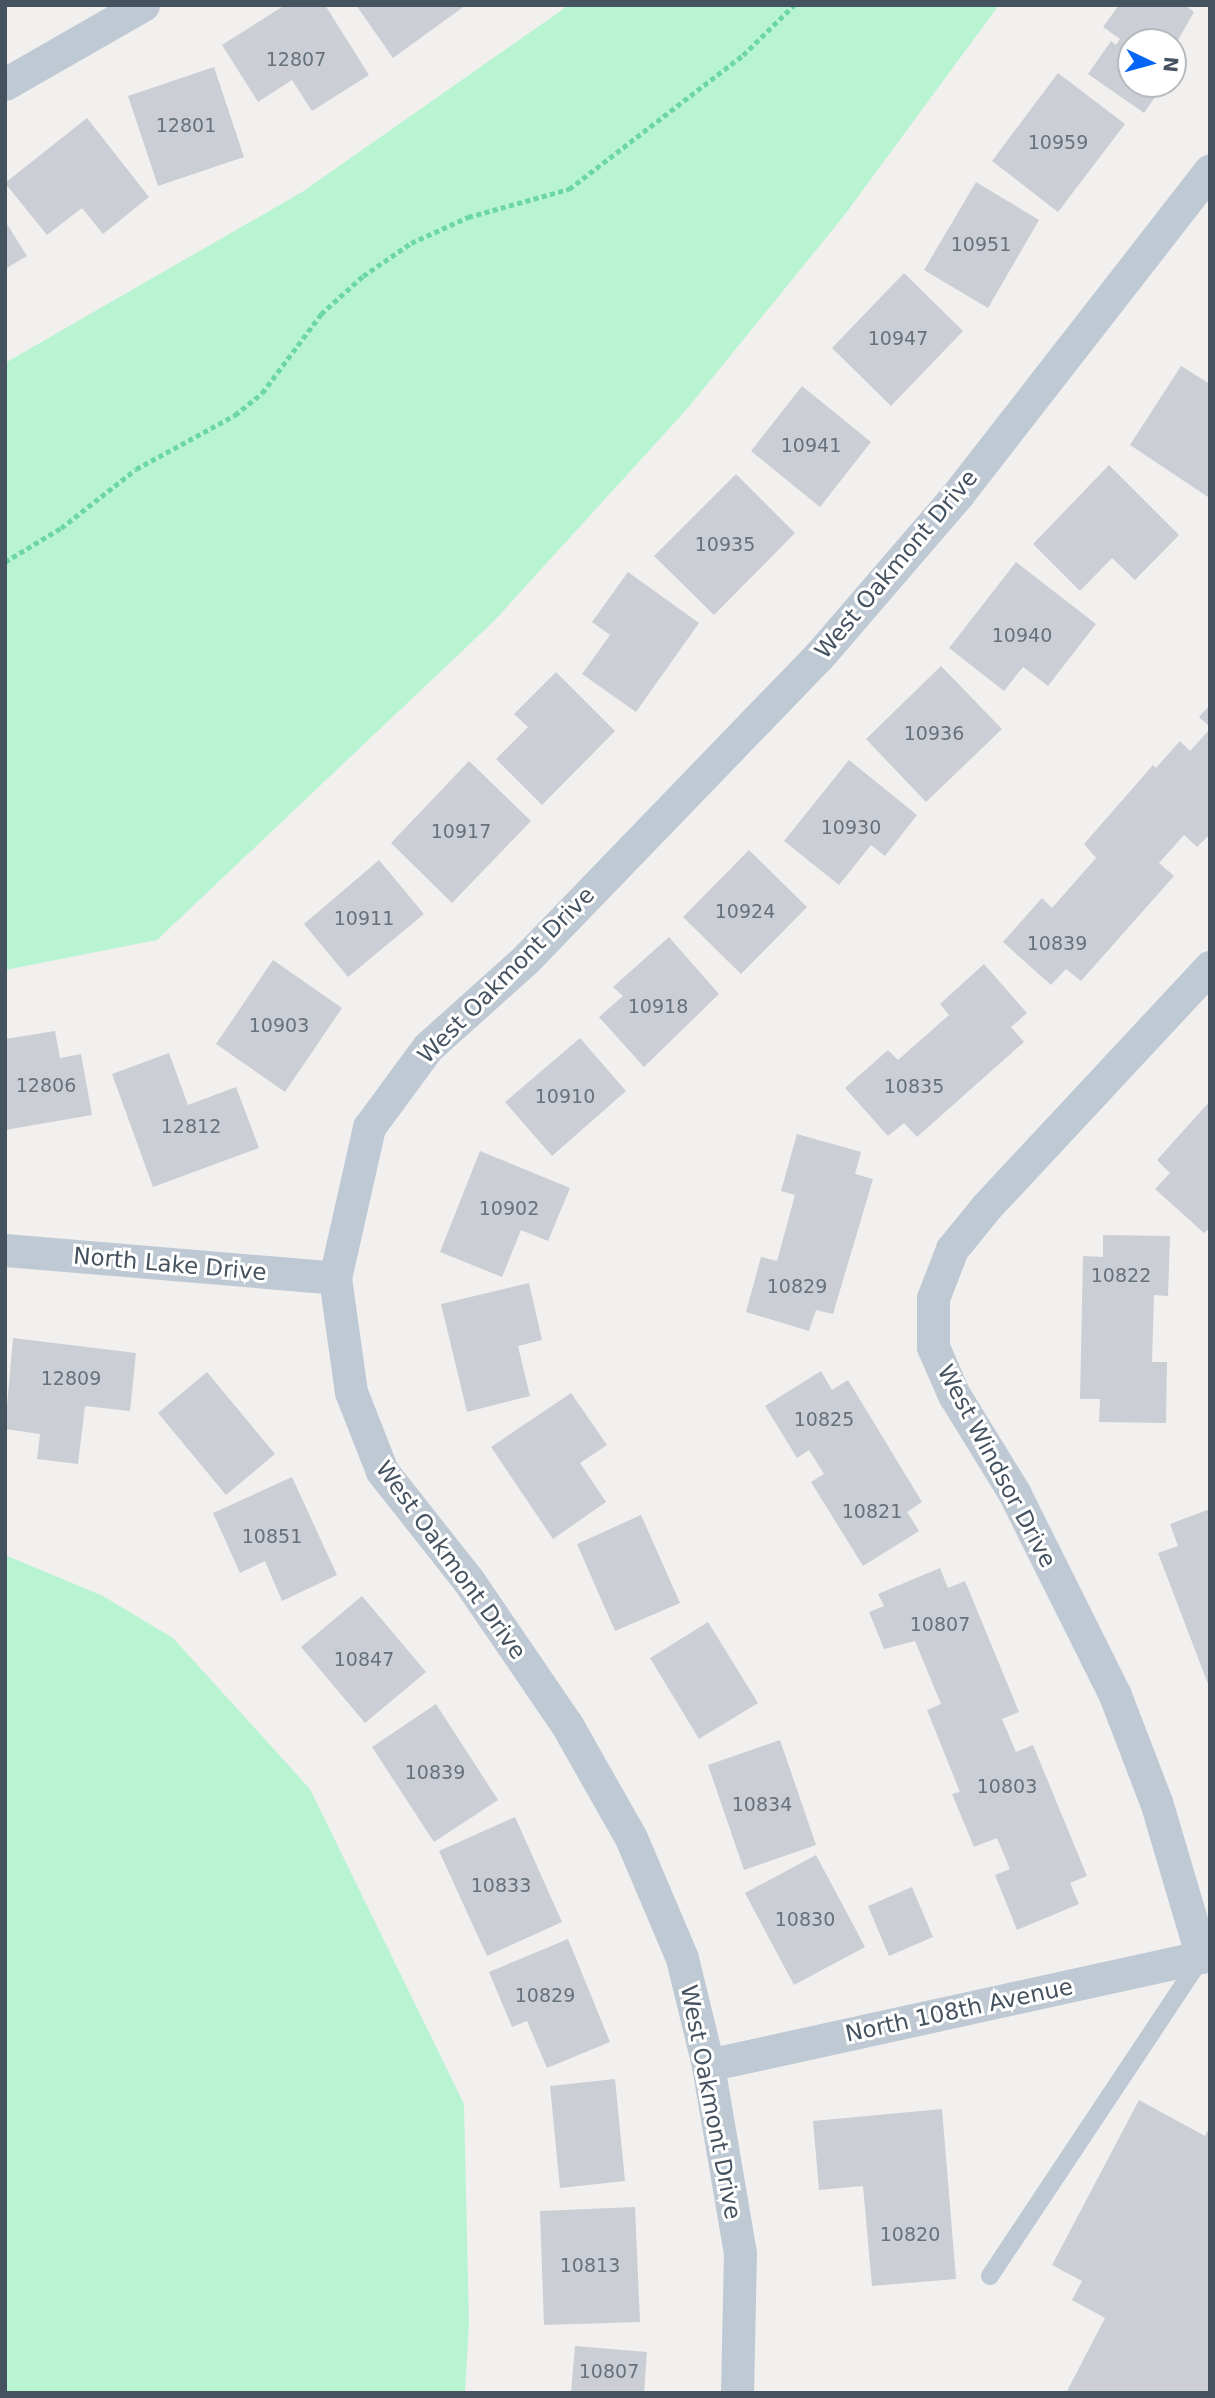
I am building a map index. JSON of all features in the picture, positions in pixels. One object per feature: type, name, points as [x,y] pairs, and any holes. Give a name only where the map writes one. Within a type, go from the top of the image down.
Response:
[{"type":"street","points":[[5,84],[97,17],[143,5]]},
{"type":"street","name":"West Oakmont Drive","points":[[737,2393],[740,2253],[708,2066],[682,1958],[631,1838],[567,1725],[468,1580],[382,1471],[351,1392],[335,1278],[369,1127],[428,1047],[526,960],[818,657],[958,494],[1210,170]]},
{"type":"street","name":"West Windsor Drive","points":[[1206,1956],[1156,1802],[1115,1695],[1015,1494],[954,1395],[933,1347],[933,1298],[952,1249],[987,1206],[1210,967]]},
{"type":"street","name":"North Lake Drive","points":[[5,1250],[335,1278]]},
{"type":"street","name":"North 108th Avenue","points":[[708,2066],[1206,1956]]},
{"type":"lane","points":[[990,2276],[1206,1956]]},
{"type":"path","points":[[5,562],[61,528],[136,469],[235,415],[262,393],[321,314],[363,276],[411,243],[468,217],[569,189],[724,70],[794,5]]},
{"type":"green space","points":[[569,5],[999,5],[843,217],[687,409],[494,621],[157,940],[5,970],[5,363],[302,192]]},
{"type":"green space","points":[[5,1555],[103,1596],[173,1638],[310,1789],[464,2104],[469,2324],[465,2393],[5,2393]]},
{"type":"building","points":[[285,5],[325,5],[369,75],[312,111],[292,80],[258,102],[222,45]]},
{"type":"building","points":[[356,5],[466,5],[393,58]]},
{"type":"building","points":[[1119,5],[1185,5],[1194,12],[1185,28],[1117,28],[1117,37],[1103,27]]},
{"type":"building","points":[[1111,41],[1116,45],[1117,94],[1088,74]]},
{"type":"building","points":[[214,67],[244,157],[158,186],[128,96]]},
{"type":"building","points":[[1058,73],[1125,124],[1058,212],[992,161]]},
{"type":"building","points":[[1122,98],[1154,98],[1144,113]]},
{"type":"building","points":[[87,118],[149,197],[103,234],[82,208],[47,235],[5,183]]},
{"type":"building","points":[[976,182],[1039,220],[988,308],[924,270]]},
{"type":"building","points":[[5,221],[27,256],[5,269]]},
{"type":"building","points":[[904,273],[963,331],[891,406],[832,348]]},
{"type":"building","points":[[1181,366],[1210,384],[1208,497],[1130,445]]},
{"type":"building","points":[[802,386],[871,442],[820,507],[751,451]]},
{"type":"building","points":[[1109,465],[1179,535],[1135,580],[1112,558],[1080,591],[1033,544]]},
{"type":"building","points":[[736,474],[795,533],[714,615],[654,556]]},
{"type":"building","points":[[1016,562],[1096,624],[1048,686],[1023,667],[1004,691],[949,648]]},
{"type":"building","points":[[628,572],[699,623],[636,712],[582,674],[610,635],[592,622]]},
{"type":"building","points":[[941,666],[1002,729],[926,802],[866,739]]},
{"type":"building","points":[[556,672],[615,731],[542,805],[496,759],[528,727],[514,714]]},
{"type":"building","points":[[1210,705],[1210,727],[1199,717]]},
{"type":"building","points":[[1210,729],[1210,834],[1197,847],[1184,835],[1159,863],[1174,876],[1081,981],[1066,969],[1051,985],[1003,942],[1042,898],[1052,908],[1096,858],[1084,844],[1153,765],[1156,768],[1180,741],[1190,751]]},
{"type":"building","points":[[849,760],[917,815],[885,856],[871,845],[839,885],[784,841]]},
{"type":"building","points":[[469,761],[531,821],[452,903],[391,843]]},
{"type":"building","points":[[749,850],[807,907],[741,974],[683,917]]},
{"type":"building","points":[[379,860],[424,914],[348,977],[304,924]]},
{"type":"building","points":[[669,937],[719,994],[644,1067],[599,1017],[623,996],[613,987]]},
{"type":"building","points":[[273,960],[342,1008],[285,1092],[216,1044]]},
{"type":"building","points":[[984,964],[1027,1013],[1011,1027],[1024,1042],[917,1137],[904,1123],[888,1136],[845,1088],[888,1050],[898,1060],[949,1015],[940,1004]]},
{"type":"building","points":[[55,1031],[60,1058],[81,1054],[92,1115],[5,1130],[5,1039]]},
{"type":"building","points":[[580,1038],[626,1091],[552,1156],[505,1102]]},
{"type":"building","points":[[169,1053],[188,1105],[236,1087],[259,1148],[153,1187],[112,1074]]},
{"type":"building","points":[[1210,1101],[1210,1228],[1204,1233],[1155,1189],[1170,1173],[1157,1160]]},
{"type":"building","points":[[797,1134],[861,1152],[855,1174],[873,1179],[833,1314],[816,1310],[809,1331],[746,1312],[761,1257],[777,1261],[795,1195],[781,1191]]},
{"type":"building","points":[[480,1151],[570,1188],[548,1241],[521,1230],[502,1277],[440,1252]]},
{"type":"building","points":[[1103,1235],[1170,1236],[1168,1296],[1154,1295],[1152,1362],[1167,1362],[1166,1423],[1099,1422],[1100,1399],[1080,1399],[1083,1256],[1103,1257]]},
{"type":"building","points":[[529,1283],[542,1340],[518,1346],[530,1396],[467,1412],[441,1304]]},
{"type":"building","points":[[13,1338],[136,1353],[130,1411],[85,1406],[78,1464],[37,1459],[40,1434],[5,1429]]},
{"type":"building","points":[[821,1371],[832,1390],[848,1380],[922,1502],[907,1512],[919,1531],[863,1566],[811,1482],[824,1474],[809,1450],[797,1458],[765,1406]]},
{"type":"building","points":[[207,1372],[275,1454],[226,1495],[158,1413]]},
{"type":"building","points":[[571,1393],[607,1445],[580,1463],[606,1502],[553,1539],[491,1447]]},
{"type":"building","points":[[292,1477],[337,1575],[282,1601],[265,1561],[240,1573],[213,1513]]},
{"type":"building","points":[[1210,1509],[1208,1684],[1158,1553],[1178,1546],[1170,1524]]},
{"type":"building","points":[[641,1515],[680,1603],[615,1631],[577,1544]]},
{"type":"building","points":[[940,1568],[948,1588],[965,1581],[1019,1712],[1002,1719],[1016,1752],[1033,1745],[1087,1876],[1070,1883],[1079,1904],[1017,1930],[995,1875],[1010,1869],[997,1838],[974,1847],[952,1794],[960,1792],[927,1710],[941,1704],[915,1641],[884,1649],[869,1612],[884,1606],[878,1594]]},
{"type":"building","points":[[362,1596],[426,1672],[365,1723],[301,1647]]},
{"type":"building","points":[[708,1622],[758,1703],[699,1739],[650,1658]]},
{"type":"building","points":[[436,1704],[498,1800],[434,1842],[372,1747]]},
{"type":"building","points":[[780,1740],[816,1845],[744,1870],[708,1765]]},
{"type":"building","points":[[515,1817],[562,1922],[487,1956],[439,1851]]},
{"type":"building","points":[[816,1855],[865,1947],[794,1985],[745,1893]]},
{"type":"building","points":[[912,1887],[933,1937],[889,1956],[868,1906]]},
{"type":"building","points":[[568,1939],[610,2042],[547,2068],[527,2021],[512,2027],[489,1972]]},
{"type":"building","points":[[615,2079],[625,2181],[560,2188],[550,2086]]},
{"type":"building","points":[[1139,2100],[1205,2136],[1210,2126],[1210,2393],[1066,2393],[1105,2318],[1072,2300],[1082,2281],[1052,2265]]},
{"type":"building","points":[[942,2109],[956,2279],[872,2286],[863,2186],[819,2190],[813,2121]]},
{"type":"building","points":[[635,2207],[640,2322],[544,2325],[540,2211]]},
{"type":"building","points":[[575,2346],[647,2352],[644,2393],[571,2393]]}]
